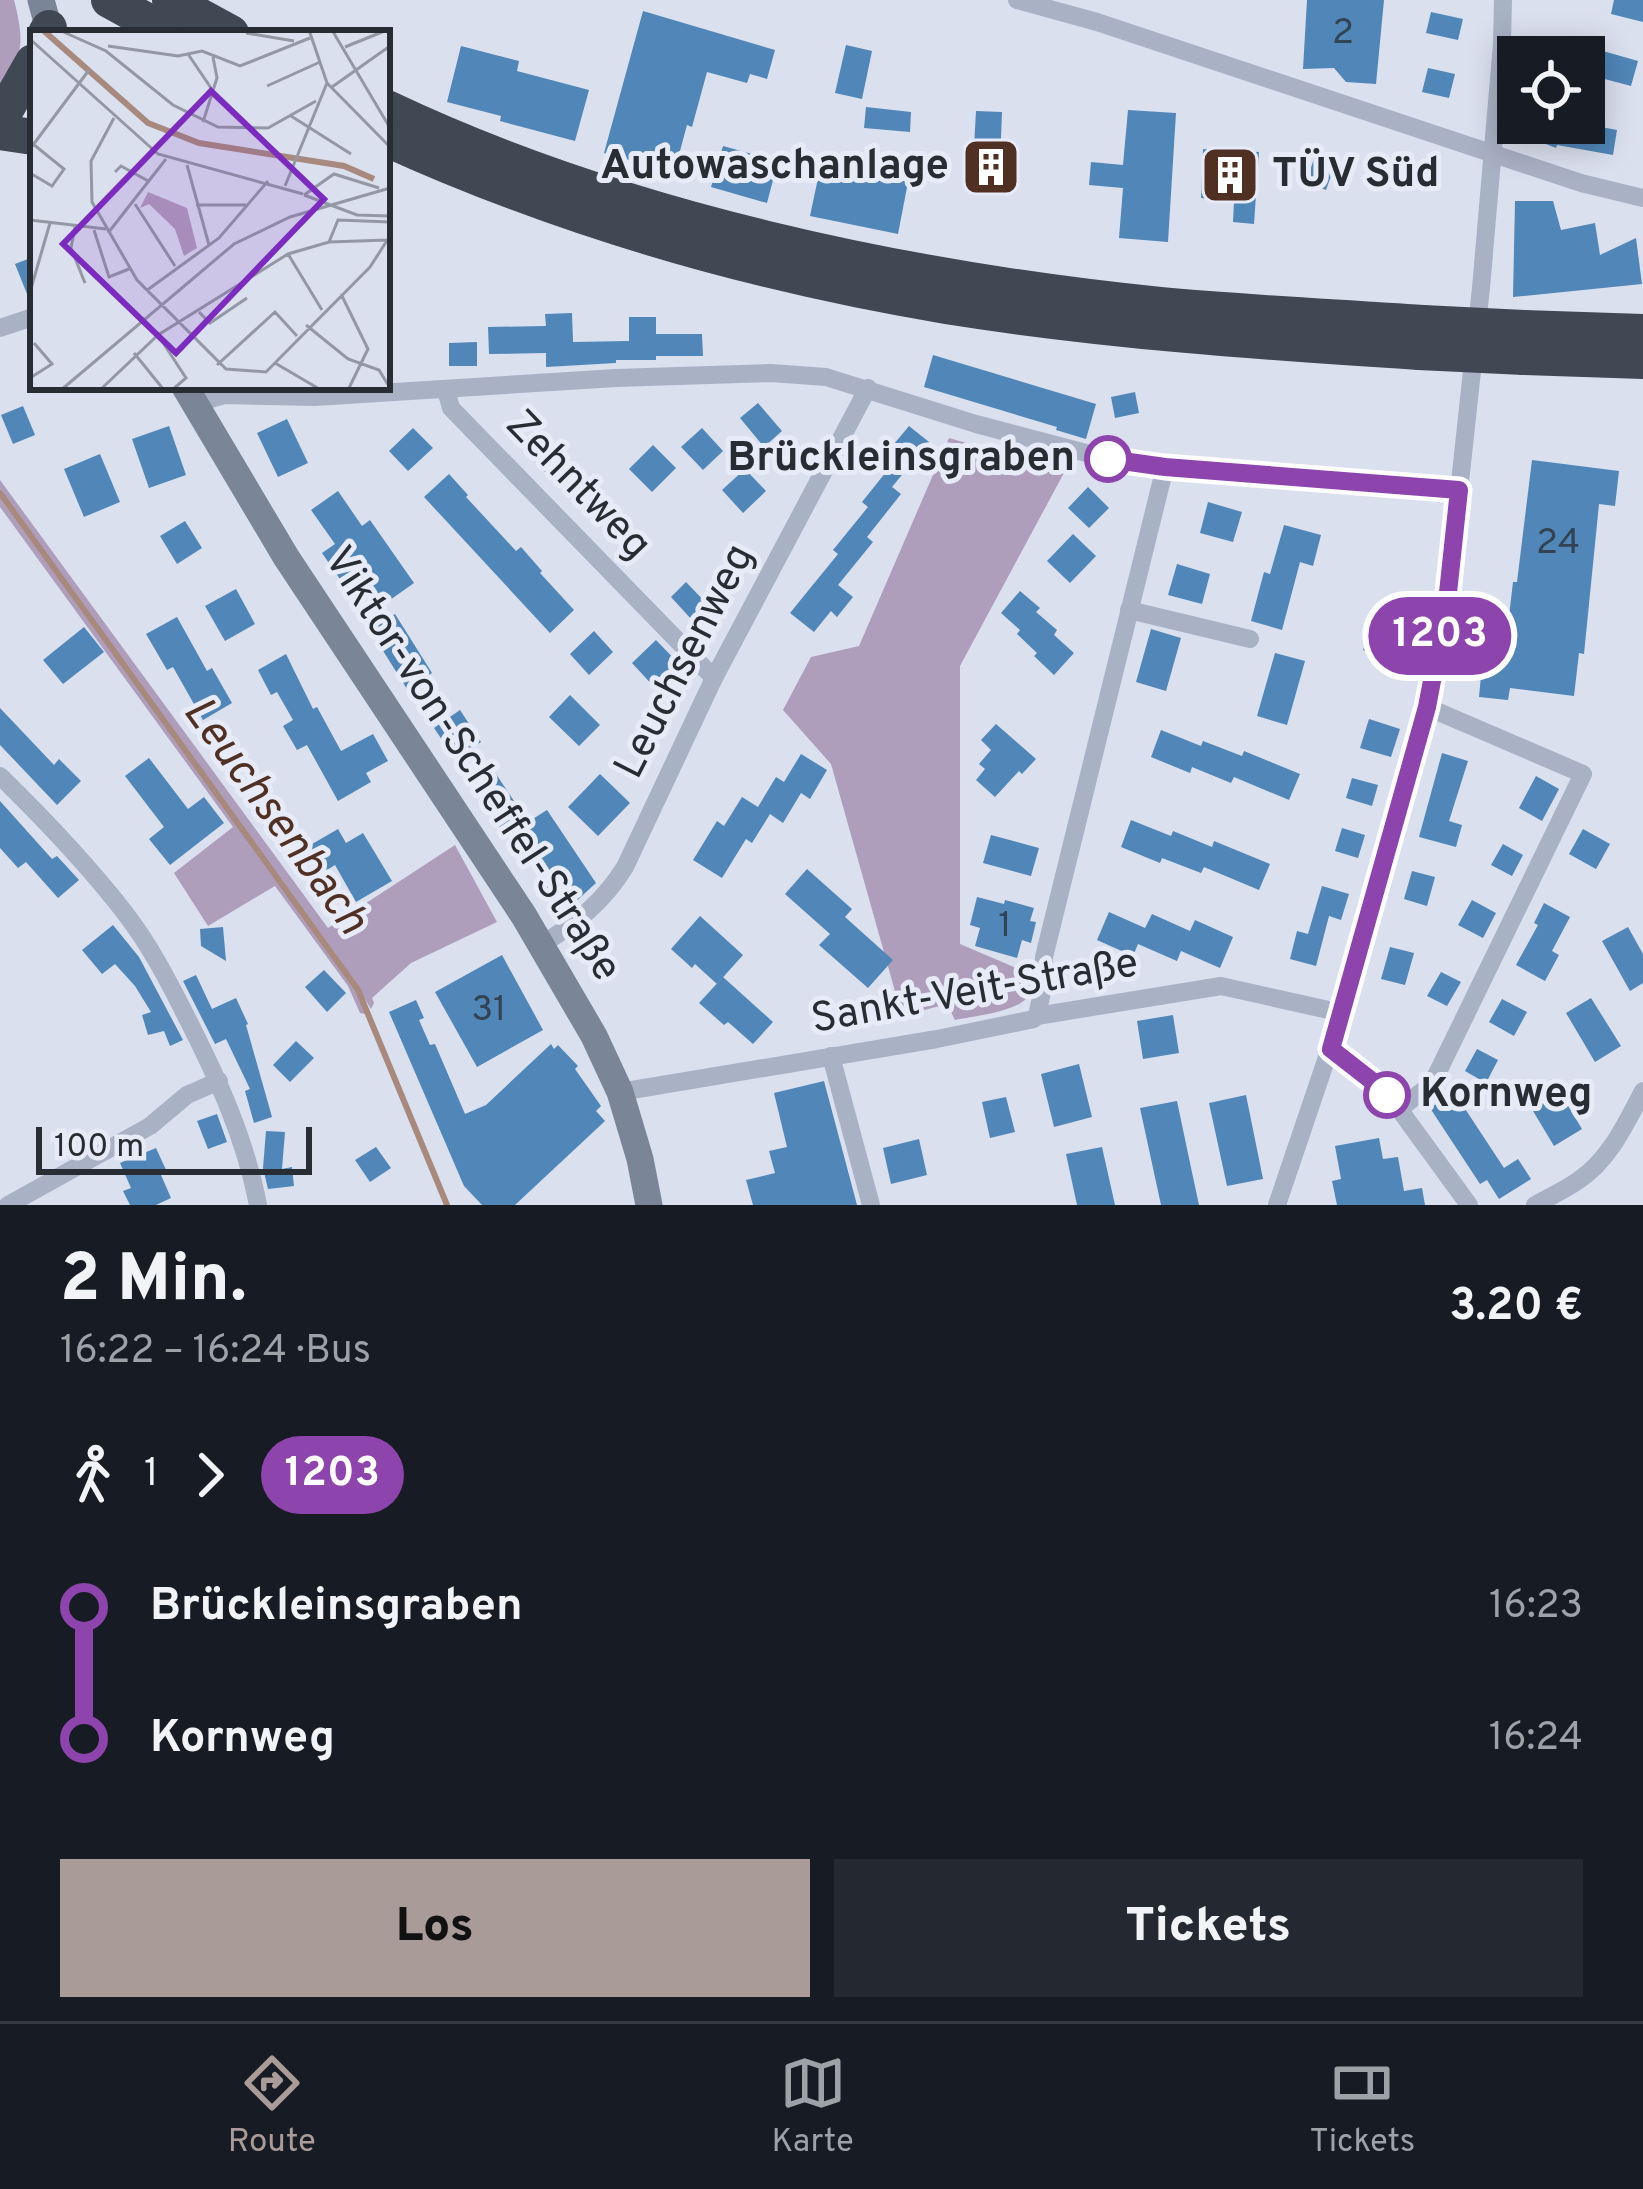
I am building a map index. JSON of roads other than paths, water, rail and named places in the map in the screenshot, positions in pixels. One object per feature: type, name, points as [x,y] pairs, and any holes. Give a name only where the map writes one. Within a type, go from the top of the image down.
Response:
[{"type":"highway","points":[[109,0],[164,30]]},
{"type":"highway","points":[[170,0],[225,30]]},
{"type":"highway","points":[[9,115],[30,69]]},
{"type":"highway","points":[[390,109],[557,177],[838,255],[1054,292],[1421,338]]},
{"type":"highway","points":[[390,140],[550,205],[728,259],[944,305],[1168,333],[1524,342],[1643,361]]},
{"type":"highway","points":[[1524,342],[1643,332]]},
{"type":"street","points":[[1017,0],[1097,22],[1581,183],[1641,198],[1643,176]]},
{"type":"street","points":[[1277,1205],[1342,1013],[1427,707],[1447,602],[1493,155],[1503,0]]},
{"type":"street","points":[[0,328],[30,318]]},
{"type":"street","points":[[190,397],[315,397],[771,373],[826,377],[1071,451],[1165,467],[1459,490]]},
{"type":"street","name":"Leuchsenweg","points":[[542,944],[610,892],[625,867],[714,678],[868,388]]},
{"type":"street","name":"Zehntweg","points":[[446,391],[452,408],[714,678]]},
{"type":"street","name":"Viktor-von-Scheffel-Straße","points":[[190,397],[286,557],[542,944],[620,1092],[649,1205]]},
{"type":"street","points":[[1036,1016],[1045,957],[1165,467]]},
{"type":"street","points":[[1129,610],[1250,639]]},
{"type":"street","points":[[1399,1109],[1432,1084],[1583,774],[1427,707]]},
{"type":"street","points":[[0,776],[128,916],[166,976],[219,1081],[239,1132],[258,1205]]},
{"type":"street","name":"Sankt-Veit-Straße","points":[[620,1092],[1221,986],[1342,1013]]},
{"type":"street","points":[[1331,1049],[1399,1109],[1468,1205]]},
{"type":"street","points":[[831,1056],[871,1205]]},
{"type":"street","points":[[8,1205],[150,1126],[187,1095],[219,1081]]},
{"type":"street","points":[[1535,1205],[1581,1179],[1599,1162],[1617,1140],[1643,1091]]},
{"type":"waterway","name":"Leuchsenbach","points":[[0,493],[358,990],[447,1205]]},
{"type":"place","name":"Autowaschanlage","points":[[991,167]]},
{"type":"place","name":"TÜV Süd","points":[[1230,175]]},
{"type":"place","name":"Brückleinsgraben","points":[[1108,459]]},
{"type":"place","name":"Kornweg","points":[[1387,1095]]}]
